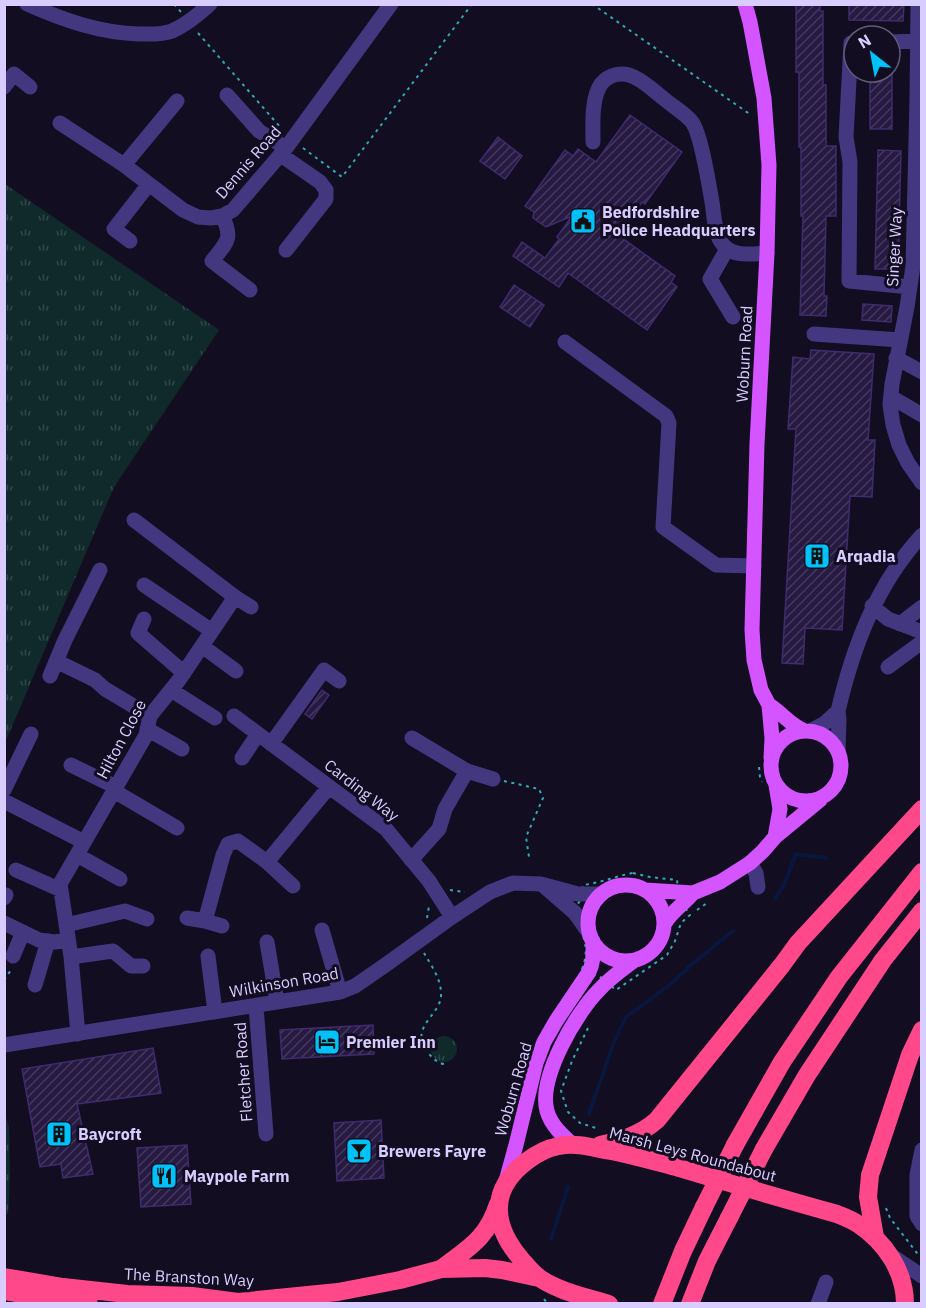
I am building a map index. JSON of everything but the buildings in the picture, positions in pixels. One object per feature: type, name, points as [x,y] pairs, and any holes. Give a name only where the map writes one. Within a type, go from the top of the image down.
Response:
[{"type":"highway","points":[[592,1147],[631,1137],[642,1132],[657,1120],[798,943],[921,808]]},
{"type":"highway","points":[[662,1304],[683,1251],[735,1145],[782,1062],[833,986],[921,872]]},
{"type":"highway","points":[[693,1296],[707,1261],[764,1149],[807,1075],[883,960],[921,911]]},
{"type":"highway","points":[[875,1237],[868,1197],[870,1175],[910,1055],[921,1030]]},
{"type":"highway","name":"Marsh Leys Roundabout","points":[[503,1191],[513,1174],[530,1158],[550,1148],[572,1144],[626,1153],[837,1214],[856,1223],[875,1237],[892,1256],[903,1282],[905,1304]]},
{"type":"highway","points":[[503,1191],[499,1213],[503,1232],[514,1251],[552,1290],[558,1304]]},
{"type":"highway","name":"The Branston Way","points":[[441,1269],[479,1240],[491,1222],[503,1191]]},
{"type":"highway","name":"The Branston Way","points":[[4,1277],[63,1287],[192,1296],[235,1303],[338,1292],[400,1280],[441,1269],[485,1268],[542,1280]]},
{"type":"highway","points":[[542,1280],[609,1304]]},
{"type":"highway","points":[[4,1291],[29,1299],[89,1304]]},
{"type":"main road","name":"Woburn Road","points":[[745,4],[764,98],[769,165],[752,630],[754,660],[761,690],[769,705],[771,758]]},
{"type":"main road","name":"Woburn Road","points":[[769,705],[790,723],[799,729],[808,731]]},
{"type":"main road","points":[[645,890],[684,896],[720,882],[750,863],[775,837],[831,792],[841,772],[841,761],[833,743],[826,737],[808,731],[794,733],[783,739],[776,747],[771,758],[772,777],[783,793],[792,799],[802,802],[822,798]]},
{"type":"main road","points":[[775,837],[780,809],[776,785]]},
{"type":"main road","points":[[634,885],[653,896],[663,913],[664,923],[662,936],[656,947],[635,960],[623,961],[601,951],[592,939],[588,925],[594,903],[602,894],[612,888],[634,885]]},
{"type":"main road","points":[[664,923],[684,896]]},
{"type":"main road","name":"Woburn Road","points":[[503,1191],[536,1063],[544,1042],[556,1021],[589,972],[594,957],[592,939]]},
{"type":"main road","name":"Woburn Road","points":[[572,1144],[560,1133],[550,1118],[546,1094],[550,1077],[569,1031],[590,1000],[606,983],[635,960]]},
{"type":"street","points":[[27,4],[50,15],[93,28],[124,34],[169,32],[188,22],[210,4]]},
{"type":"street","name":"Dennis Road","points":[[60,123],[124,165],[183,210],[198,217],[222,216],[233,210],[286,148],[391,4]]},
{"type":"street","name":"Singer Way","points":[[918,4],[919,98],[914,169],[917,256],[896,358],[890,405],[898,445],[921,483]]},
{"type":"street","points":[[902,42],[918,41]]},
{"type":"street","points":[[4,87],[9,70],[30,87]]},
{"type":"street","points":[[593,142],[593,113],[597,91],[603,82],[610,76],[620,74],[640,80],[691,121],[697,132],[710,187],[717,233],[721,242],[727,249],[736,253],[767,253]]},
{"type":"street","points":[[849,84],[846,137],[850,162],[849,281],[910,287]]},
{"type":"street","points":[[227,94],[259,131],[286,148],[321,182],[326,190],[326,199],[286,250]]},
{"type":"street","points":[[124,165],[177,101]]},
{"type":"street","points":[[130,241],[114,229],[148,184]]},
{"type":"street","points":[[222,216],[228,227],[229,236],[212,261],[250,290]]},
{"type":"street","points":[[727,249],[710,279],[733,317]]},
{"type":"street","points":[[814,334],[900,339]]},
{"type":"street","points":[[565,342],[666,416],[669,423],[663,527],[716,565],[754,566]]},
{"type":"street","points":[[896,358],[921,372]]},
{"type":"street","points":[[891,397],[921,415]]},
{"type":"street","points":[[134,520],[251,607]]},
{"type":"street","points":[[838,751],[838,711],[853,652],[872,606],[889,577],[921,535]]},
{"type":"street","points":[[50,676],[100,570]]},
{"type":"street","points":[[144,585],[212,631]]},
{"type":"street","name":"Hilton Close","points":[[61,890],[60,884],[146,735],[148,722],[236,597]]},
{"type":"street","points":[[872,606],[888,619],[921,632]]},
{"type":"street","points":[[900,624],[921,608]]},
{"type":"street","points":[[144,619],[138,633],[184,673]]},
{"type":"street","points":[[888,667],[921,642]]},
{"type":"street","points":[[202,646],[236,671]]},
{"type":"street","points":[[56,661],[95,680],[182,749]]},
{"type":"street","points":[[271,744],[324,670],[339,681]]},
{"type":"street","points":[[171,690],[215,718]]},
{"type":"street","points":[[808,731],[825,723],[838,711]]},
{"type":"street","name":"Carding Way","points":[[234,716],[386,829],[429,881],[452,917]]},
{"type":"street","points":[[4,790],[31,734]]},
{"type":"street","points":[[242,758],[258,734]]},
{"type":"street","points":[[412,738],[467,771],[493,779]]},
{"type":"street","points":[[71,765],[115,789],[177,828]]},
{"type":"street","points":[[411,860],[439,829],[445,809],[467,771]]},
{"type":"street","points":[[267,862],[329,787]]},
{"type":"street","points":[[4,801],[81,849],[120,879]]},
{"type":"street","points":[[205,921],[228,844],[238,841],[267,862],[293,886]]},
{"type":"street","points":[[750,863],[756,873],[758,887]]},
{"type":"street","points":[[16,870],[61,890],[71,957],[78,1034]]},
{"type":"street","name":"Wilkinson Road","points":[[4,1046],[340,992],[355,986],[490,892],[513,883],[542,884],[582,894],[602,894]]},
{"type":"street","points":[[542,884],[572,911],[592,939]]},
{"type":"street","points":[[4,923],[39,940],[55,942],[67,932],[126,911],[147,919]]},
{"type":"street","points":[[186,918],[222,926]]},
{"type":"street","points":[[322,930],[340,992]]},
{"type":"street","points":[[13,956],[22,932]]},
{"type":"street","points":[[35,985],[48,941]]},
{"type":"street","points":[[267,942],[277,1002]]},
{"type":"street","points":[[71,957],[113,951],[131,966],[143,966]]},
{"type":"street","points":[[208,956],[215,1012]]},
{"type":"street","name":"Fletcher Road","points":[[256,1006],[266,1134]]},
{"type":"street","points":[[921,1150],[917,1175],[917,1216],[921,1224]]},
{"type":"street","points":[[892,1256],[921,1276]]},
{"type":"street","points":[[818,1304],[826,1282]]},
{"type":"path","points":[[188,22],[286,148],[342,177],[472,4]]},
{"type":"path","points":[[592,4],[766,125]]},
{"type":"path","points":[[493,779],[539,789],[543,798],[526,837],[529,857]]},
{"type":"path","points":[[633,873],[677,880],[690,915],[681,923],[667,956],[616,990],[602,978],[582,969],[587,958],[585,943],[580,930],[568,916],[580,901],[582,894],[583,885],[597,884],[615,876],[633,873]]},
{"type":"path","points":[[424,953],[435,972],[441,992],[440,1005],[427,1019],[421,1034],[424,1048],[433,1059],[443,1064],[443,1061]]},
{"type":"path","points":[[568,1112],[561,1091],[572,1061],[591,1023]]},
{"type":"green space","points":[[5,184],[219,330],[114,487],[5,743]]},
{"type":"green space","points":[[444,1036],[453,1040],[457,1049],[453,1058],[444,1062],[435,1058],[431,1049],[435,1040]]},
{"type":"green space","points":[[5,1115],[9,1127],[8,1214],[4,1214]]},
{"type":"waterway","points":[[775,898],[784,885],[796,854],[826,858]]},
{"type":"waterway","points":[[589,1114],[613,1044],[626,1017],[672,983],[733,931]]},
{"type":"waterway","points":[[551,1239],[568,1187]]},
{"type":"place","name":"Bedfordshire Police Headquarters","points":[[583,221]]},
{"type":"place","name":"Arqadia","points":[[817,556]]},
{"type":"place","name":"Premier Inn","points":[[327,1042]]},
{"type":"place","name":"Baycroft","points":[[59,1134]]},
{"type":"place","name":"Brewers Fayre","points":[[359,1151]]},
{"type":"place","name":"Maypole Farm","points":[[164,1176]]}]
